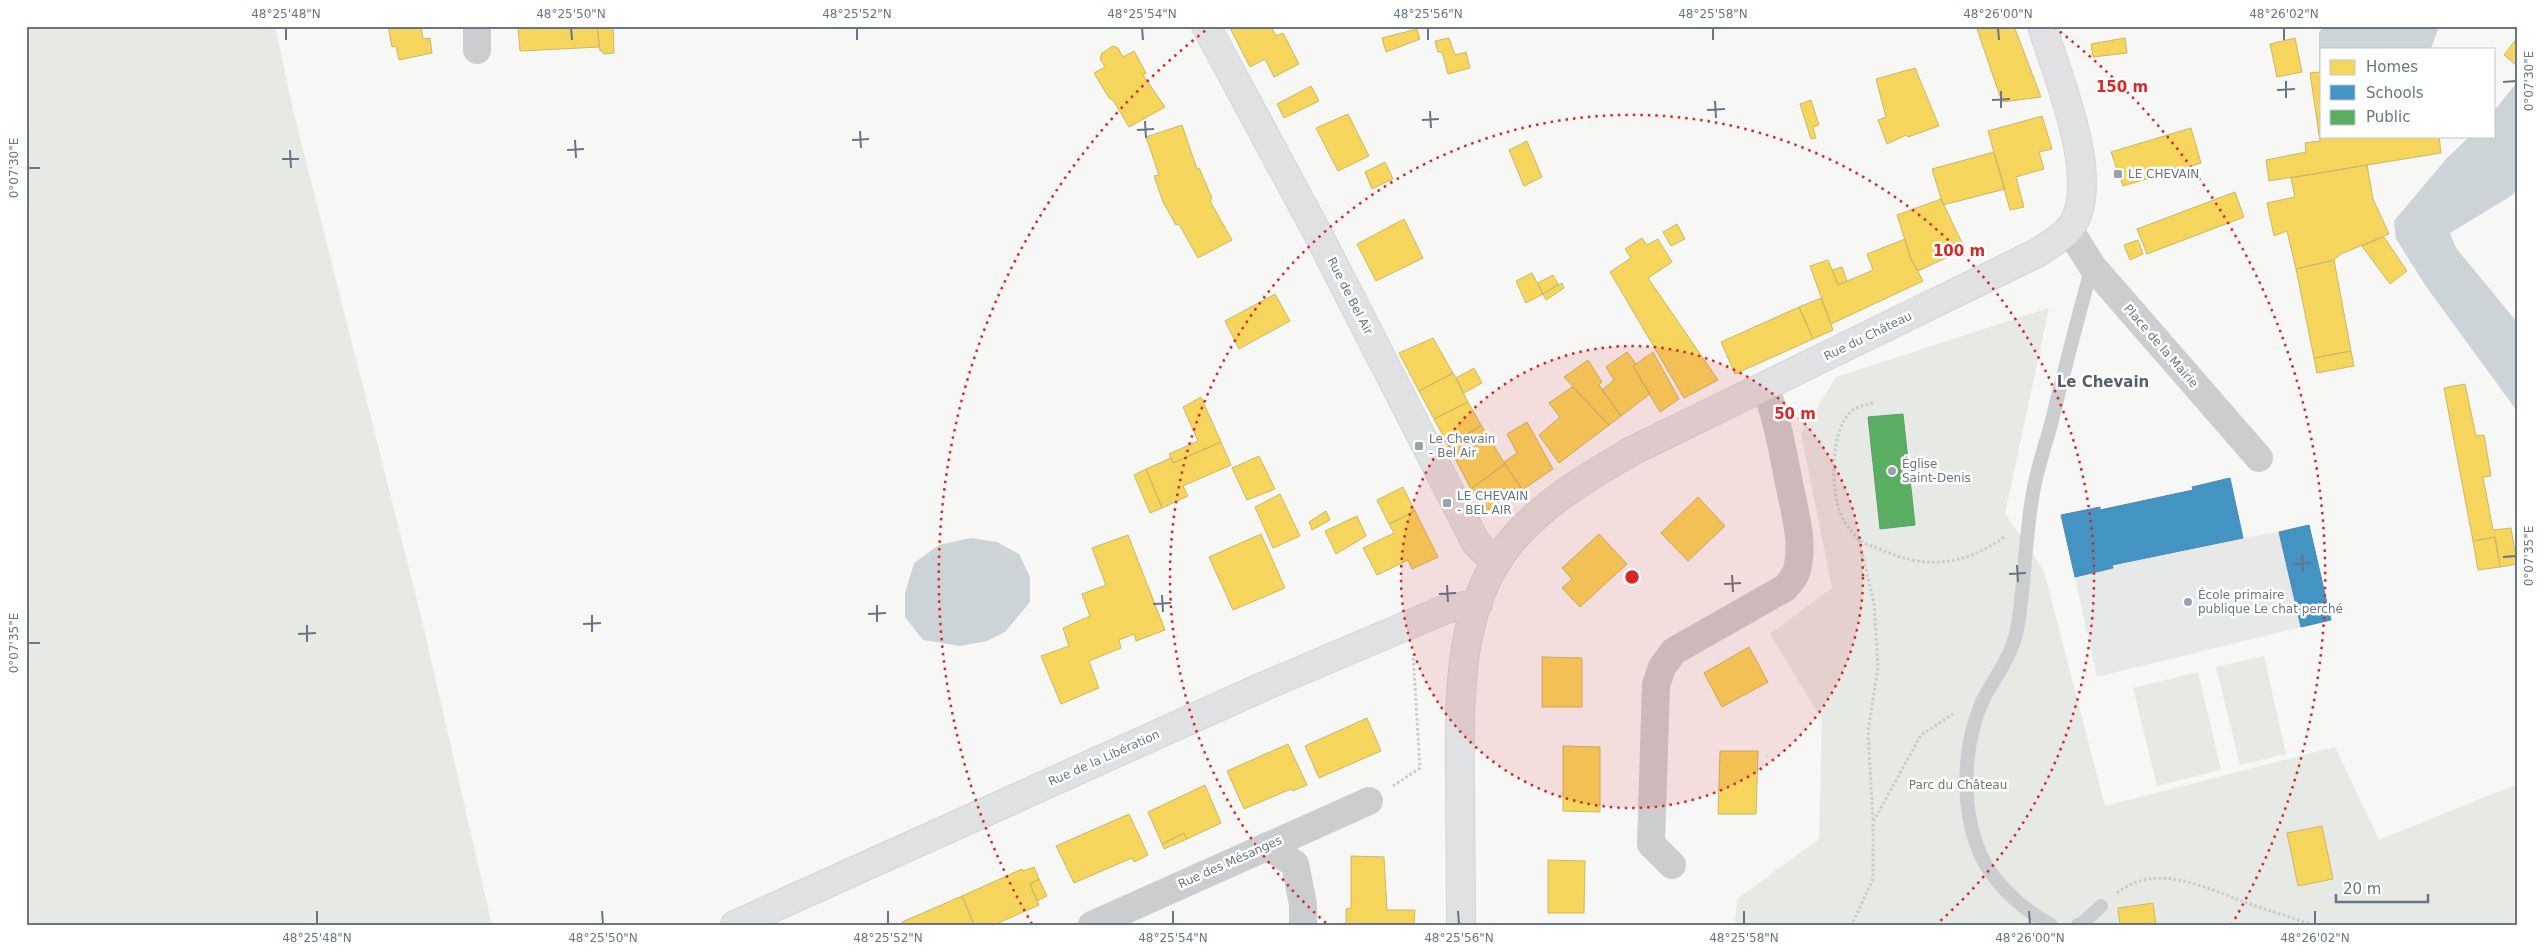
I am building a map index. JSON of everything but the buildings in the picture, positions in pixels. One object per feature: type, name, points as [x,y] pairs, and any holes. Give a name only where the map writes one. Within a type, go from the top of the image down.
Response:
[{"type":"street","name":"Rue de Bel Air","points":[[1206,26],[1319,236],[1476,543],[1496,562]]},
{"type":"street","name":"Rue du Château","points":[[1461,925],[1460,691],[1468,637],[1478,604],[1496,562],[1521,531],[1564,492],[1632,452],[2039,252],[2069,229],[2080,207],[2083,176],[2078,145],[2042,26]]},
{"type":"street","name":"Place de la Mairie","points":[[2069,229],[2092,266],[2259,458]]},
{"type":"street","points":[[1672,865],[1651,844],[1656,685],[1662,667],[1674,651],[1689,641],[1785,588],[1794,579],[1798,567],[1800,548],[1797,525],[1775,412],[1765,387]]},
{"type":"street","name":"Rue de la Libération","points":[[735,925],[1260,688],[1446,609],[1478,604]]},
{"type":"street","name":"Rue des Mésanges","points":[[1092,925],[1369,801]]},
{"type":"street","points":[[1267,846],[1295,864],[1303,904],[1303,925]]},
{"type":"lane","points":[[2051,925],[2032,914],[1994,878],[1976,844],[1968,802],[1967,772],[1972,734],[1982,703],[2006,663],[2018,625],[2022,569],[2031,504],[2092,266]]},
{"type":"lane","points":[[2078,925],[2083,923],[2101,906]]},
{"type":"path","points":[[1849,925],[1854,920],[1873,879],[1873,822],[1868,732],[1878,667],[1874,603],[1859,540],[1842,517],[1834,486],[1833,458],[1838,432],[1854,410],[1873,403]]},
{"type":"path","points":[[1859,540],[1891,554],[1921,561],[1956,561],[1984,552],[2010,533],[2031,504]]},
{"type":"path","points":[[1369,801],[1420,768],[1411,624]]},
{"type":"path","points":[[1873,822],[1921,735],[1965,706],[1982,703]]},
{"type":"path","points":[[2101,906],[2131,882],[2162,878],[2190,881],[2313,925]]},
{"type":"shaded area","points":[[2323,26],[2439,26],[2431,48],[2320,48],[2320,72],[2319,33]]},
{"type":"shaded area","points":[[2517,82],[2517,190],[2511,196],[2450,233],[2456,248],[2517,322],[2517,411],[2425,285],[2396,239],[2394,221],[2447,158],[2468,138],[2496,138],[2496,108]]},
{"type":"shaded area","name":"École primaire publique Le chat perché","points":[[2230,478],[2243,538],[2279,532],[2301,627],[2097,677],[2061,515],[2100,507],[2101,510],[2193,490],[2192,487]]},
{"type":"shaded area","points":[[971,538],[997,542],[1019,554],[1030,577],[1030,602],[1005,632],[987,641],[960,646],[923,640],[905,617],[905,593],[914,563],[939,545]]},
{"type":"green space","points":[[26,26],[275,26],[294,114],[420,612],[492,925],[26,925]]},
{"type":"green space","name":"Parc du Château","points":[[2049,308],[2005,513],[2044,571],[2105,806],[2335,747],[2379,840],[2517,784],[2517,925],[1735,925],[1737,899],[1819,839],[1822,720],[1770,634],[1832,588],[1801,434],[1836,377]]},
{"type":"green space","points":[[2264,656],[2286,754],[2240,765],[2216,667]]},
{"type":"green space","points":[[2198,672],[2221,770],[2157,786],[2133,688]]},
{"type":"place","name":"LE CHEVAIN","points":[[2118,174]]},
{"type":"place","name":"Le Chevain - Bel Air","points":[[1419,446]]},
{"type":"place","name":"Église Saint-Denis","points":[[1892,471]]},
{"type":"place","name":"LE CHEVAIN - BEL AIR","points":[[1447,503]]},
{"type":"place","name":"École primaire publique Le chat perché","points":[[2188,602]]},
{"type":"district","name":"Le Chevain","points":[[2103,382]]}]
